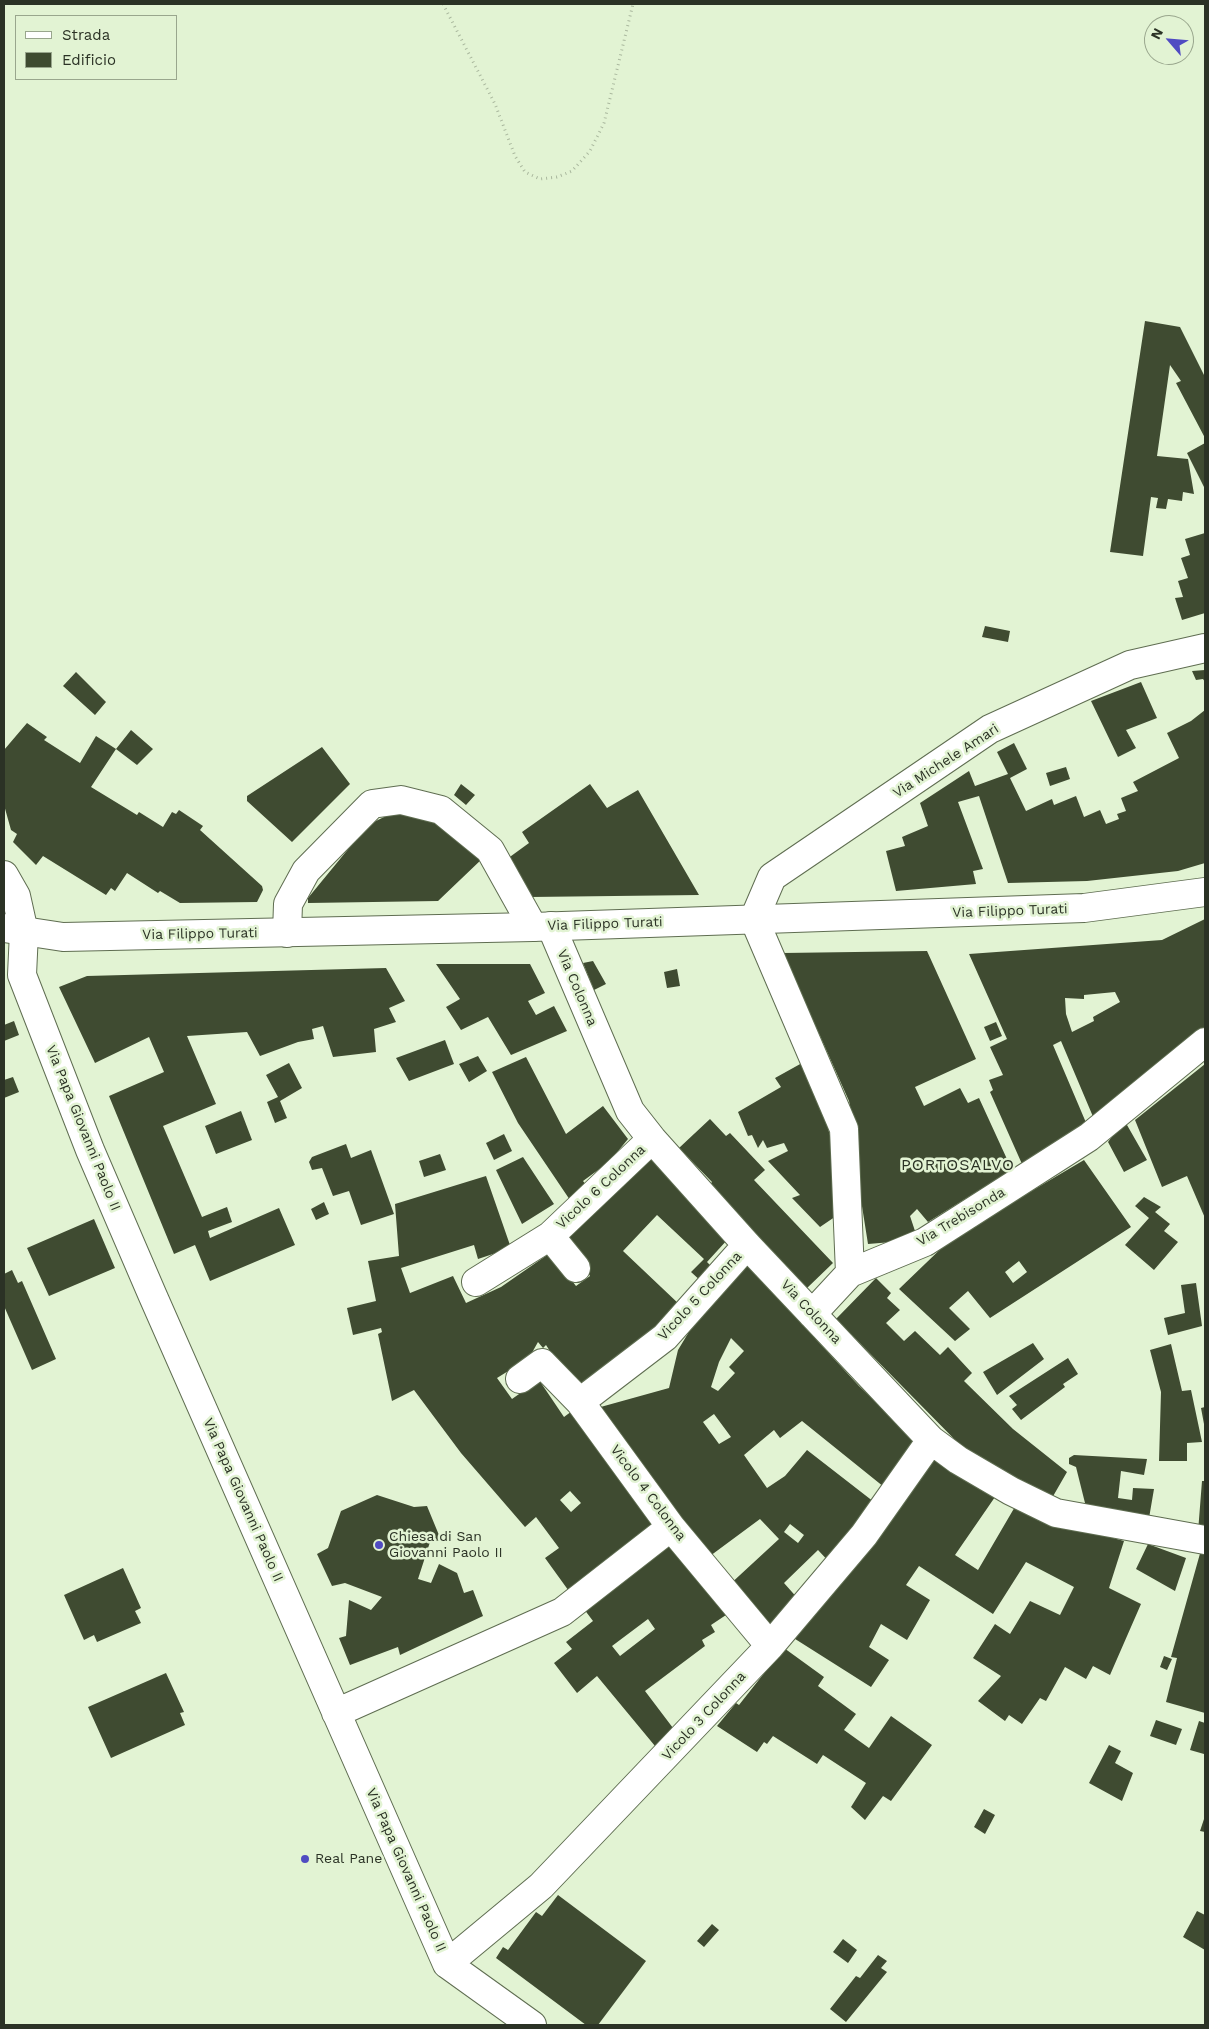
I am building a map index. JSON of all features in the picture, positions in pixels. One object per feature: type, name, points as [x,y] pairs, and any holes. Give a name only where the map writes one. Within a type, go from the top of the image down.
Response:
[{"type":"street","name":"Via Michele Amari","points":[[754,919],[772,877],[990,729],[1130,665],[1205,648]]},
{"type":"street","name":"Via Colonna","points":[[287,933],[288,904],[306,871],[372,804],[401,800],[441,810],[490,850],[542,927],[630,1111],[652,1139],[747,1245],[931,1440],[958,1460],[1011,1492],[1056,1513],[1205,1540]]},
{"type":"street","name":"Via Papa Giovanni Paolo II","points":[[4,875],[16,896],[14,930],[22,975],[90,1150],[448,1964],[532,2025]]},
{"type":"street","name":"Via Filippo Turati","points":[[14,930],[63,937],[542,927],[1084,908],[1205,892]]},
{"type":"street","points":[[754,919],[844,1129],[850,1273]]},
{"type":"street","name":"Via Trebisonda","points":[[812,1314],[850,1273],[925,1242],[1089,1137],[1205,1042]]},
{"type":"street","name":"Vicolo 6 Colonna","points":[[476,1282],[550,1236],[652,1139]]},
{"type":"street","name":"Vicolo 6 Colonna","points":[[550,1236],[576,1268]]},
{"type":"street","name":"Vicolo 5 Colonna","points":[[580,1402],[665,1337],[747,1245]]},
{"type":"street","name":"Vicolo 4 Colonna","points":[[520,1380],[542,1363],[580,1402],[672,1527],[770,1646]]},
{"type":"street","name":"Vicolo 3 Colonna","points":[[448,1964],[541,1886],[770,1646],[864,1535],[931,1440]]},
{"type":"street","points":[[336,1713],[562,1612],[672,1527]]},
{"type":"path","points":[[442,4],[495,104],[515,156],[525,172],[540,179],[557,177],[572,171],[590,151],[604,123],[634,4]]},
{"type":"building","points":[[1145,321],[1180,327],[1205,377],[1205,438],[1176,383],[1181,381],[1170,365],[1157,456],[1188,459],[1194,494],[1183,492],[1182,501],[1168,499],[1166,509],[1156,508],[1158,498],[1151,497],[1143,556],[1110,552]]},
{"type":"building","points":[[1205,443],[1205,489],[1187,453]]},
{"type":"building","points":[[1205,533],[1205,613],[1182,620],[1175,598],[1183,597],[1178,581],[1188,578],[1181,558],[1190,555],[1185,539]]},
{"type":"building","points":[[985,626],[1010,631],[1008,642],[982,637]]},
{"type":"building","points":[[1205,670],[1205,682],[1203,679],[1196,680],[1192,671]]},
{"type":"building","points":[[76,672],[106,702],[95,715],[63,686]]},
{"type":"building","points":[[1141,682],[1157,718],[1126,730],[1136,748],[1118,757],[1091,701]]},
{"type":"building","points":[[1205,710],[1205,863],[1178,871],[1087,881],[1008,883],[979,796],[958,802],[983,869],[973,871],[976,884],[896,891],[886,851],[905,846],[902,837],[928,826],[920,803],[969,771],[975,786],[1008,774],[997,752],[1014,743],[1027,769],[1010,778],[1026,811],[1052,799],[1054,805],[1076,796],[1084,817],[1100,810],[1106,824],[1119,819],[1117,814],[1126,811],[1121,798],[1138,791],[1133,782],[1179,758],[1167,733],[1191,721]]},
{"type":"building","points":[[27,723],[47,737],[44,740],[80,763],[96,736],[116,749],[91,787],[137,815],[139,812],[163,827],[172,812],[176,814],[179,810],[203,826],[200,830],[262,886],[263,890],[257,902],[180,903],[160,891],[158,893],[127,873],[115,891],[111,888],[106,895],[43,856],[36,865],[13,842],[17,834],[11,830],[4,805],[4,750]]},
{"type":"building","points":[[131,730],[153,749],[137,765],[116,749]]},
{"type":"building","points":[[322,747],[350,784],[292,842],[247,801],[247,796]]},
{"type":"building","points":[[1066,767],[1070,779],[1050,786],[1046,773]]},
{"type":"building","points":[[461,784],[475,795],[466,805],[454,795]]},
{"type":"building","points":[[590,784],[607,808],[638,790],[699,895],[530,897],[507,859],[529,843],[522,832]]},
{"type":"building","points":[[398,810],[436,818],[483,858],[438,901],[308,903],[308,898],[368,825]]},
{"type":"building","points":[[1205,919],[1205,1028],[1094,1119],[1061,1041],[1053,1045],[1087,1125],[1022,1164],[990,1092],[993,1090],[989,1080],[1003,1075],[990,1047],[1007,1039],[969,954],[1162,940]],"holes":[[[1115,992],[1120,1002],[1093,1017],[1094,1021],[1072,1032],[1066,1014],[1065,998],[1084,999],[1084,995]]]},
{"type":"building","points":[[927,951],[976,1059],[915,1087],[924,1106],[960,1088],[968,1103],[979,1098],[1012,1170],[928,1222],[917,1209],[910,1216],[915,1231],[892,1242],[868,1244],[861,1200],[856,1138],[849,1101],[783,953]]},
{"type":"building","points":[[593,961],[606,984],[594,990],[583,963]]},
{"type":"building","points":[[436,964],[530,964],[545,993],[528,1001],[536,1015],[554,1006],[567,1031],[511,1055],[488,1017],[461,1030],[446,1007],[460,999]]},
{"type":"building","points":[[386,968],[405,1001],[389,1008],[396,1022],[374,1029],[376,1052],[333,1057],[323,1026],[312,1029],[314,1039],[298,1042],[260,1056],[247,1032],[187,1036],[216,1104],[163,1126],[202,1217],[227,1207],[232,1222],[208,1231],[210,1238],[279,1208],[295,1245],[210,1281],[195,1245],[174,1254],[109,1096],[164,1072],[149,1037],[95,1063],[59,987],[87,976]]},
{"type":"building","points":[[677,969],[680,986],[667,988],[664,972]]},
{"type":"building","points":[[14,1021],[19,1035],[4,1041],[4,1025]]},
{"type":"building","points":[[996,1022],[1002,1036],[990,1041],[984,1027]]},
{"type":"building","points":[[445,1040],[454,1064],[409,1081],[396,1058]]},
{"type":"building","points":[[478,1056],[487,1071],[469,1082],[459,1064]]},
{"type":"building","points":[[526,1057],[566,1134],[603,1106],[628,1139],[609,1162],[583,1181],[590,1190],[572,1203],[518,1123],[492,1072]]},
{"type":"building","points":[[289,1063],[302,1088],[280,1101],[287,1118],[275,1123],[267,1102],[278,1097],[266,1075]]},
{"type":"building","points":[[802,1063],[822,1106],[839,1169],[845,1210],[820,1227],[792,1198],[800,1195],[768,1161],[788,1151],[784,1143],[767,1148],[763,1140],[758,1148],[752,1135],[748,1136],[738,1112],[781,1087],[775,1078]]},
{"type":"building","points":[[1205,1064],[1205,1218],[1187,1176],[1162,1187],[1135,1120]]},
{"type":"building","points":[[13,1077],[19,1092],[4,1098],[4,1080]]},
{"type":"building","points":[[241,1111],[252,1140],[216,1154],[205,1126]]},
{"type":"building","points":[[710,1119],[726,1136],[730,1133],[765,1170],[754,1180],[833,1263],[806,1289],[708,1187],[712,1182],[679,1148]]},
{"type":"building","points":[[1121,1124],[1127,1125],[1147,1160],[1124,1172],[1108,1142]]},
{"type":"building","points":[[504,1134],[512,1151],[494,1160],[486,1143]]},
{"type":"building","points":[[346,1144],[351,1158],[371,1150],[394,1214],[361,1225],[349,1191],[333,1196],[322,1168],[312,1170],[309,1162],[312,1157]]},
{"type":"building","points":[[440,1154],[446,1170],[424,1177],[419,1161]]},
{"type":"building","points":[[523,1157],[554,1204],[522,1224],[496,1170]]},
{"type":"building","points":[[650,1159],[657,1160],[728,1239],[707,1262],[714,1269],[702,1282],[691,1272],[704,1259],[657,1215],[623,1251],[680,1305],[639,1343],[575,1390],[546,1345],[543,1348],[538,1342],[529,1358],[497,1378],[512,1399],[539,1380],[564,1417],[572,1411],[658,1525],[571,1594],[545,1558],[559,1548],[536,1517],[525,1527],[461,1453],[414,1390],[392,1401],[378,1334],[382,1332],[381,1328],[353,1335],[347,1308],[376,1301],[368,1261],[399,1256],[395,1204],[486,1176],[511,1248],[478,1259],[474,1245],[401,1268],[410,1293],[453,1276],[466,1303],[501,1287],[550,1253],[576,1286],[590,1276],[568,1238]],"holes":[[[570,1491],[581,1503],[571,1512],[560,1500]]]},
{"type":"building","points":[[1084,1160],[1131,1227],[990,1318],[968,1291],[949,1308],[970,1329],[955,1341],[899,1289],[952,1238]],"holes":[[[1019,1261],[1027,1272],[1013,1283],[1005,1272]]]},
{"type":"building","points":[[1144,1197],[1161,1207],[1155,1212],[1170,1224],[1164,1231],[1178,1242],[1154,1270],[1125,1245],[1149,1218],[1135,1206]]},
{"type":"building","points":[[324,1202],[329,1214],[316,1220],[311,1209]]},
{"type":"building","points":[[94,1219],[115,1268],[49,1296],[27,1248]]},
{"type":"building","points":[[747,1259],[802,1324],[859,1386],[918,1441],[884,1487],[802,1421],[780,1438],[774,1430],[744,1455],[767,1488],[785,1476],[807,1450],[874,1502],[832,1565],[818,1550],[784,1583],[800,1601],[766,1631],[727,1587],[779,1539],[760,1519],[710,1556],[597,1408],[669,1388],[678,1350],[704,1307]],"holes":[[[731,1338],[744,1351],[729,1367],[735,1373],[718,1391],[711,1387],[719,1362]],[[714,1414],[731,1437],[719,1444],[703,1422]],[[790,1524],[804,1535],[798,1543],[784,1532]]]},
{"type":"building","points":[[12,1270],[18,1283],[22,1281],[56,1359],[32,1370],[4,1306],[4,1274]]},
{"type":"building","points":[[876,1278],[891,1293],[887,1298],[900,1310],[886,1323],[904,1341],[915,1331],[940,1355],[948,1347],[972,1373],[964,1381],[1013,1429],[1067,1472],[1052,1498],[967,1452],[836,1319]]},
{"type":"building","points":[[1196,1283],[1202,1326],[1168,1335],[1164,1318],[1185,1313],[1181,1285]]},
{"type":"building","points":[[1033,1343],[1044,1359],[997,1395],[983,1372]]},
{"type":"building","points":[[1171,1344],[1182,1391],[1191,1390],[1202,1442],[1187,1443],[1187,1461],[1159,1461],[1161,1392],[1150,1350]]},
{"type":"building","points":[[1068,1358],[1078,1374],[1063,1384],[1065,1387],[1021,1420],[1012,1409],[1017,1405],[1009,1396]]},
{"type":"building","points":[[1205,1407],[1205,1424],[1204,1424],[1201,1408]]},
{"type":"building","points":[[1074,1455],[1147,1459],[1144,1475],[1121,1471],[1118,1498],[1132,1500],[1133,1488],[1154,1489],[1148,1524],[1087,1511],[1076,1467],[1069,1464],[1069,1458]]},
{"type":"building","points":[[935,1456],[995,1497],[955,1555],[978,1570],[1016,1505],[1049,1520],[1124,1541],[1109,1588],[1141,1604],[1110,1675],[1093,1666],[1086,1679],[1065,1667],[1046,1701],[1040,1698],[1022,1724],[1009,1715],[1005,1721],[978,1701],[1001,1676],[973,1658],[995,1624],[1010,1634],[1030,1601],[1060,1615],[1074,1587],[1026,1562],[993,1614],[919,1566],[906,1585],[930,1600],[907,1640],[881,1624],[869,1647],[889,1660],[871,1687],[792,1637]]},
{"type":"building","points":[[1202,1481],[1205,1481],[1205,1532],[1198,1532]]},
{"type":"building","points":[[377,1495],[414,1507],[427,1506],[441,1540],[430,1542],[418,1579],[431,1583],[439,1564],[457,1573],[464,1593],[473,1590],[483,1616],[400,1655],[398,1647],[350,1665],[339,1638],[346,1636],[349,1600],[371,1610],[382,1597],[345,1583],[332,1586],[317,1554],[328,1548],[341,1511]]},
{"type":"building","points":[[669,1543],[726,1615],[711,1625],[715,1632],[702,1640],[705,1646],[645,1691],[673,1728],[655,1746],[597,1676],[577,1693],[554,1663],[572,1649],[566,1642],[593,1621],[584,1609]],"holes":[[[648,1619],[655,1629],[620,1656],[612,1646]]]},
{"type":"building","points":[[1148,1544],[1186,1558],[1175,1591],[1136,1569]]},
{"type":"building","points":[[1201,1550],[1205,1550],[1205,1713],[1166,1702],[1177,1658],[1171,1657]]},
{"type":"building","points":[[123,1568],[141,1608],[135,1611],[141,1623],[97,1642],[94,1635],[84,1640],[64,1595]]},
{"type":"building","points":[[784,1648],[824,1677],[818,1686],[856,1714],[844,1730],[869,1748],[891,1716],[932,1745],[891,1801],[883,1796],[865,1820],[851,1807],[866,1783],[823,1755],[817,1764],[773,1736],[767,1744],[764,1742],[757,1752],[717,1726],[736,1703],[739,1705]]},
{"type":"building","points":[[1164,1656],[1172,1659],[1167,1670],[1160,1667]]},
{"type":"building","points":[[166,1673],[184,1712],[180,1713],[185,1725],[111,1758],[88,1707]]},
{"type":"building","points":[[1156,1720],[1182,1729],[1176,1745],[1150,1736]]},
{"type":"building","points":[[1199,1721],[1205,1723],[1204,1754],[1190,1750]]},
{"type":"building","points":[[1109,1745],[1121,1751],[1115,1763],[1133,1773],[1122,1801],[1089,1783]]},
{"type":"building","points":[[984,1809],[995,1815],[985,1834],[974,1827]]},
{"type":"building","points":[[1205,1816],[1205,1832],[1200,1831]]},
{"type":"building","points":[[558,1895],[646,1961],[598,2025],[586,2025],[496,1958],[503,1947],[508,1950],[536,1912],[542,1916]]},
{"type":"building","points":[[1197,1911],[1205,1915],[1205,1950],[1183,1937]]},
{"type":"building","points":[[712,1924],[719,1930],[704,1947],[697,1941]]},
{"type":"building","points":[[843,1939],[857,1950],[848,1963],[833,1952]]},
{"type":"building","points":[[878,1955],[887,1961],[881,1968],[887,1972],[846,2022],[830,2009],[856,1976],[860,1978]]},
{"type":"place","name":"Chiesa di San Giovanni Paolo II","points":[[379,1545]]},
{"type":"place","name":"Real Pane","points":[[305,1859]]},
{"type":"district","name":"PORTOSALVO","points":[[958,1165]]}]
